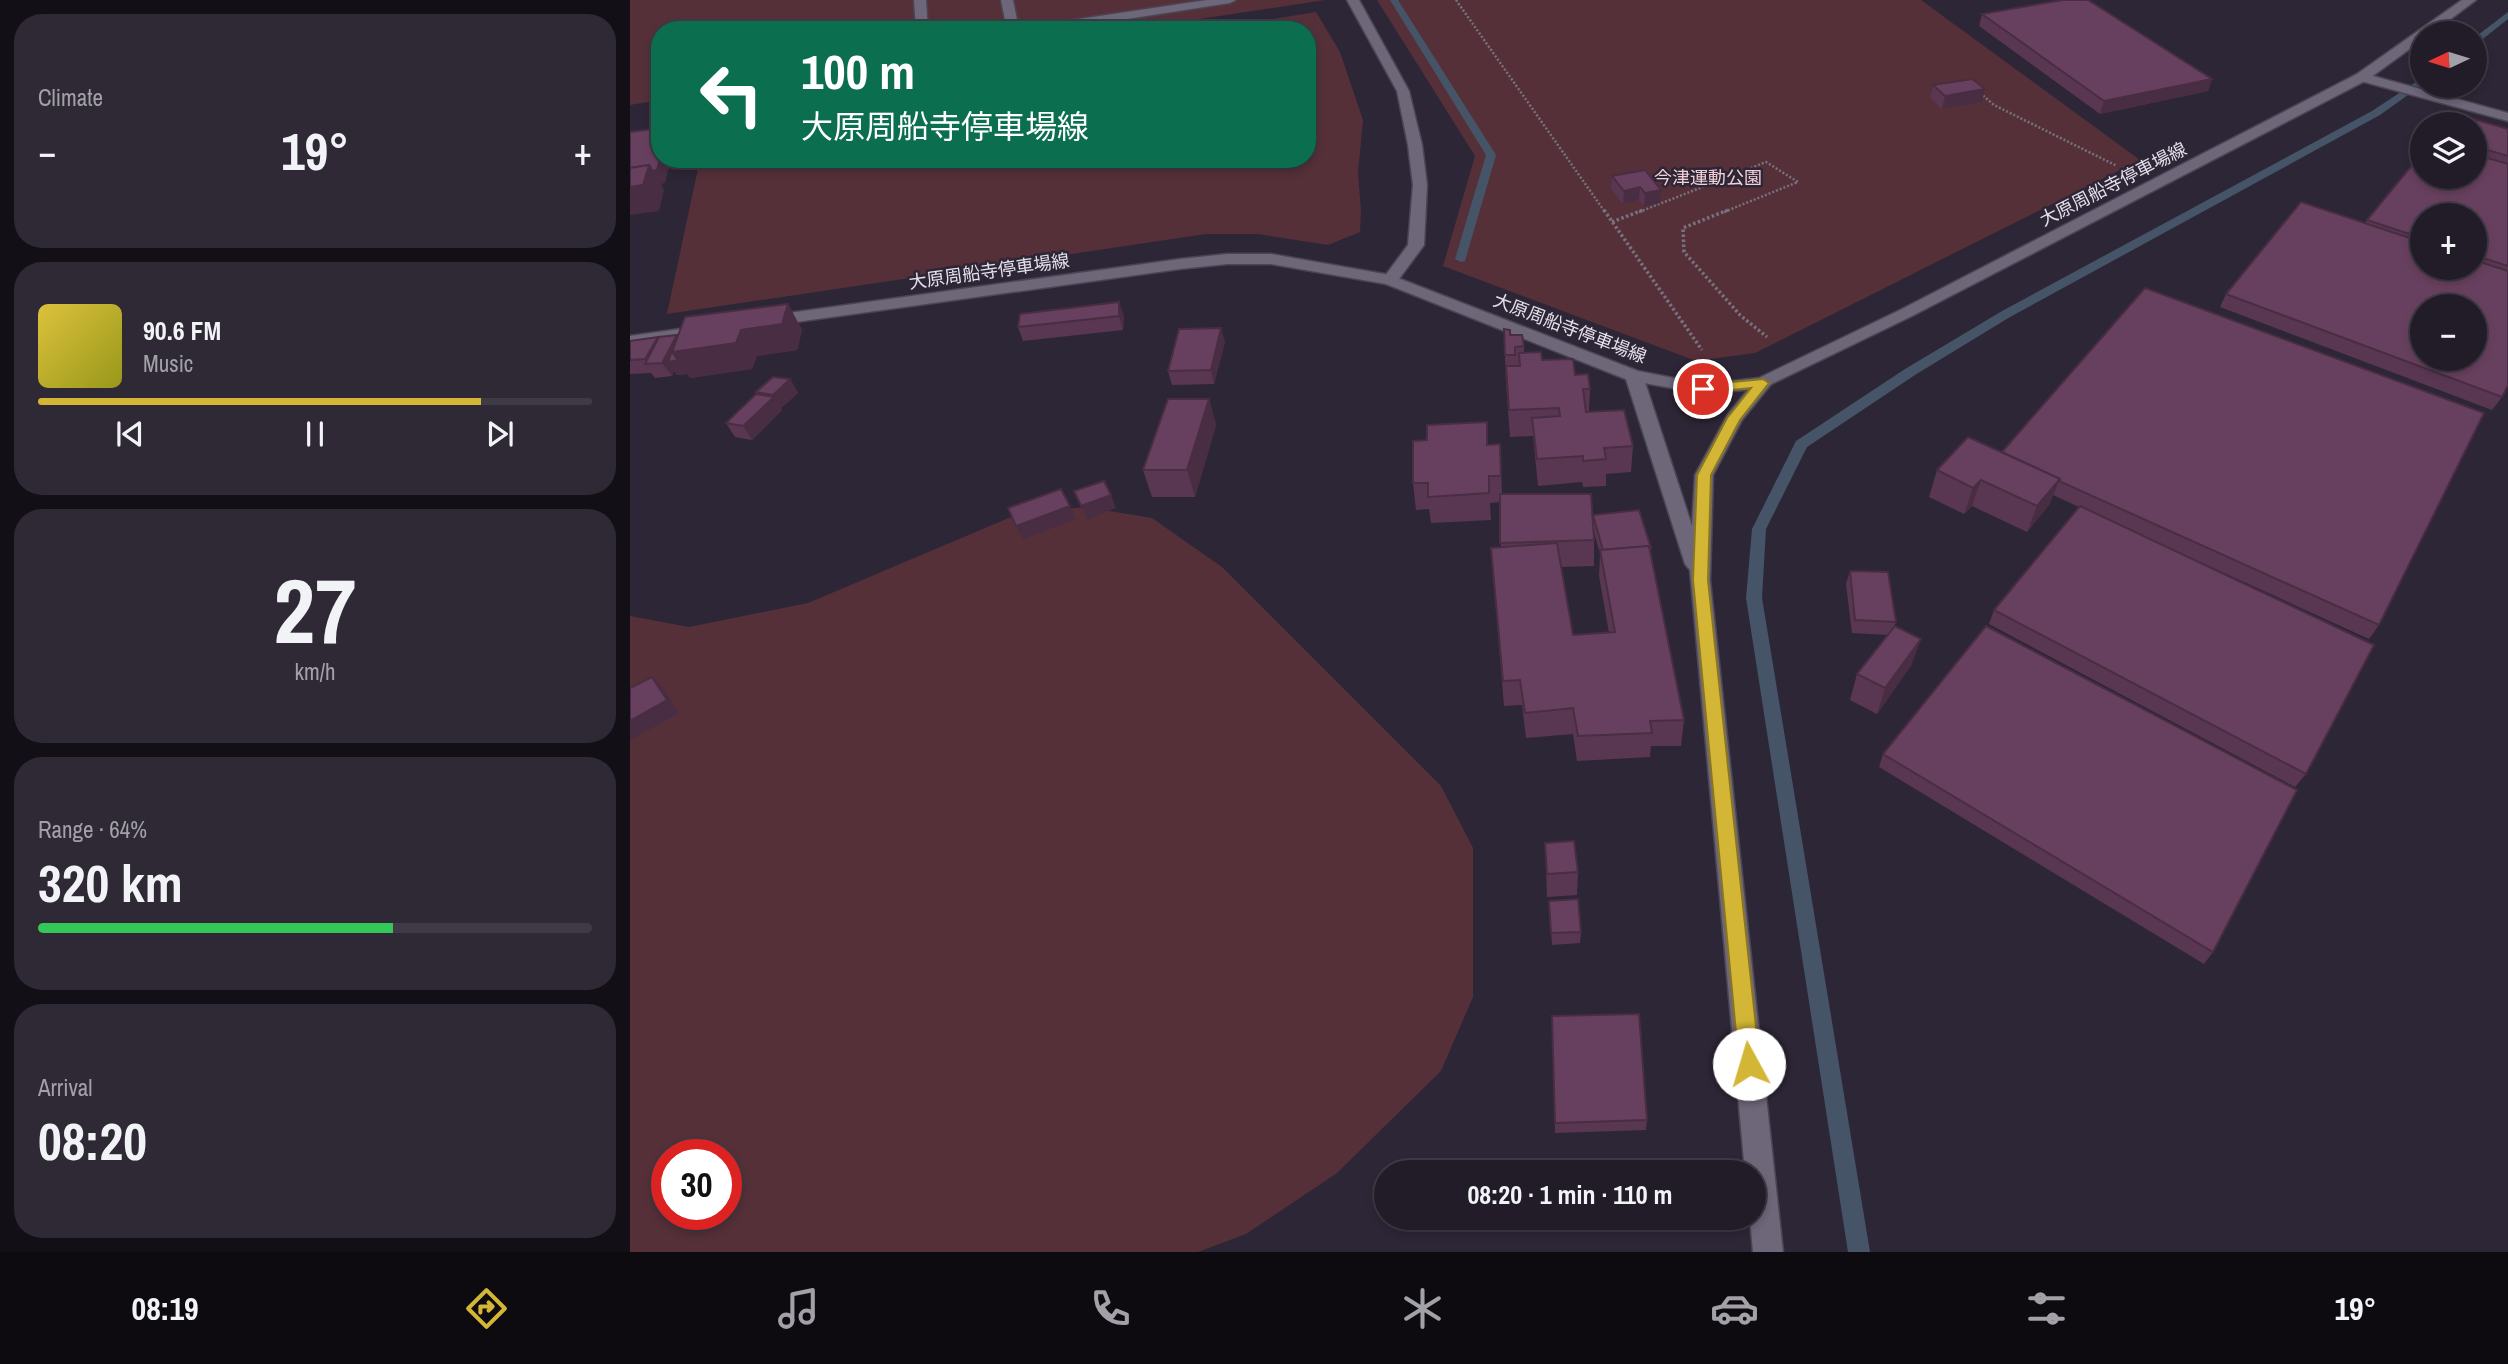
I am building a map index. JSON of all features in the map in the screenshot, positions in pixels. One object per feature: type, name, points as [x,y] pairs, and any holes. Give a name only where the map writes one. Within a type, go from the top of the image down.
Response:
[{"type":"main road","points":[[920,0],[921,21]]},
{"type":"main road","points":[[1007,0],[1011,21]]},
{"type":"main road","points":[[1069,21],[1094,15],[1230,0]]},
{"type":"main road","points":[[1353,0],[1403,91],[1415,145],[1420,185],[1416,245],[1390,280]]},
{"type":"main road","name":"大原周船寺停車場線","points":[[2441,21],[2470,0]]},
{"type":"main road","name":"大原周船寺停車場線","points":[[749,324],[1227,259],[1293,262],[1390,280],[1634,376],[1703,389],[1763,383],[1906,313],[2362,77],[2410,43]]},
{"type":"main road","points":[[2362,77],[2508,117]]},
{"type":"main road","points":[[630,341],[723,328]]},
{"type":"main road","points":[[1634,376],[1700,580]]},
{"type":"main road","points":[[1763,383],[1734,418],[1704,475],[1700,580],[1768,1252]]},
{"type":"path","points":[[1456,0],[1702,350]]},
{"type":"path","points":[[1976,89],[1994,105],[2118,167]]},
{"type":"path","points":[[1612,222],[1766,162],[1798,182],[1682,228],[1684,252],[1740,315],[1767,337]]},
{"type":"green space","points":[[630,0],[1325,0],[1187,21],[651,21],[651,102],[630,105]]},
{"type":"green space","name":"今津運動公園","points":[[1377,0],[1921,0],[2140,160],[1755,353],[1696,361],[1443,266],[1475,156]]},
{"type":"green space","points":[[1316,12],[1340,52],[1363,120],[1358,173],[1360,232],[1328,245],[1258,234],[1206,234],[667,314],[698,168],[1316,168],[1316,21],[1261,21]]},
{"type":"green space","points":[[1085,507],[1152,518],[1222,567],[1441,786],[1473,848],[1473,997],[1441,1071],[1337,1173],[1246,1234],[1198,1252],[630,1252],[630,616],[689,627],[808,603],[1018,514]]},
{"type":"building","points":[[2063,0],[2088,0],[2212,79],[2104,101],[1982,14]]},
{"type":"building","points":[[1972,79],[1985,89],[1945,96],[1933,85]]},
{"type":"building","points":[[2487,123],[2508,129],[2508,156],[2487,150]]},
{"type":"building","points":[[651,129],[651,168],[649,165],[630,168],[630,132]]},
{"type":"building","points":[[2487,158],[2508,164],[2508,266],[2487,259],[2487,203],[2410,203],[2410,234],[2367,220],[2410,168],[2410,189],[2487,189]]},
{"type":"building","points":[[649,165],[643,185],[630,187],[630,168]]},
{"type":"building","points":[[1645,170],[1661,190],[1645,193],[1640,187],[1624,191],[1612,176]]},
{"type":"building","points":[[2301,202],[2410,238],[2410,280],[2487,280],[2487,264],[2508,271],[2508,385],[2502,397],[2432,371],[2487,371],[2487,294],[2410,294],[2410,363],[2226,294]]},
{"type":"building","points":[[2145,288],[2484,413],[2379,625],[2059,481],[2060,479],[2002,452]]},
{"type":"building","points":[[1119,302],[1119,316],[1018,327],[1020,314]]},
{"type":"building","points":[[788,304],[782,324],[741,330],[736,343],[672,352],[685,317]]},
{"type":"building","points":[[1221,328],[1211,370],[1168,371],[1179,329]]},
{"type":"building","points":[[1504,329],[1510,330],[1510,335],[1522,335],[1524,346],[1515,347],[1515,355],[1505,355]]},
{"type":"building","points":[[677,335],[662,363],[645,364],[659,337]]},
{"type":"building","points":[[677,336],[672,352],[678,360],[668,362]]},
{"type":"building","points":[[658,337],[645,359],[630,360],[630,341]]},
{"type":"building","points":[[1541,352],[1542,360],[1573,359],[1575,375],[1588,374],[1590,389],[1583,389],[1586,412],[1624,410],[1633,446],[1604,448],[1606,459],[1583,461],[1583,456],[1537,459],[1532,418],[1560,416],[1559,408],[1509,410],[1506,366],[1520,366],[1519,353]]},
{"type":"building","points":[[773,377],[790,379],[773,395],[756,392]]},
{"type":"building","points":[[756,394],[774,397],[743,426],[726,423]]},
{"type":"building","points":[[1168,399],[1209,399],[1187,470],[1143,470]]},
{"type":"building","points":[[1487,422],[1487,445],[1500,444],[1501,476],[1489,476],[1489,493],[1428,497],[1428,483],[1413,483],[1413,441],[1427,440],[1427,425]]},
{"type":"building","points":[[1968,437],[2060,479],[2037,506],[1981,480],[1973,488],[1937,470]]},
{"type":"building","points":[[1104,481],[1111,495],[1081,506],[1074,491]]},
{"type":"building","points":[[1061,489],[1070,506],[1016,526],[1008,508]]},
{"type":"building","points":[[1500,494],[1591,494],[1594,540],[1500,543]]},
{"type":"building","points":[[2080,506],[2374,645],[2306,774],[1994,610]]},
{"type":"building","points":[[1639,510],[1651,548],[1603,550],[1593,515]]},
{"type":"building","points":[[1557,543],[1573,635],[1615,632],[1600,550],[1649,546],[1684,720],[1650,721],[1652,733],[1578,736],[1573,708],[1525,713],[1520,680],[1503,681],[1491,548]]},
{"type":"building","points":[[1850,571],[1888,572],[1896,622],[1855,620]]},
{"type":"building","points":[[1895,626],[1921,639],[1885,688],[1857,674]]},
{"type":"building","points":[[1986,626],[2297,790],[2213,952],[1883,754]]},
{"type":"building","points":[[652,677],[667,700],[630,721],[630,688]]},
{"type":"building","points":[[1574,841],[1578,872],[1547,874],[1545,843]]},
{"type":"building","points":[[1578,899],[1581,932],[1551,933],[1549,901]]},
{"type":"building","points":[[1639,1014],[1647,1120],[1555,1123],[1552,1016]]},
{"type":"waterway","points":[[1394,0],[1491,155],[1461,259]]},
{"type":"waterway","points":[[2487,32],[2508,15]]},
{"type":"waterway","points":[[1859,1252],[1754,598],[1759,529],[1801,444],[1910,372],[2006,314],[2376,113],[2410,89]]},
{"type":"route","points":[[1703,389],[1763,383],[1734,418],[1704,475],[1700,580],[1749,1064]]}]
